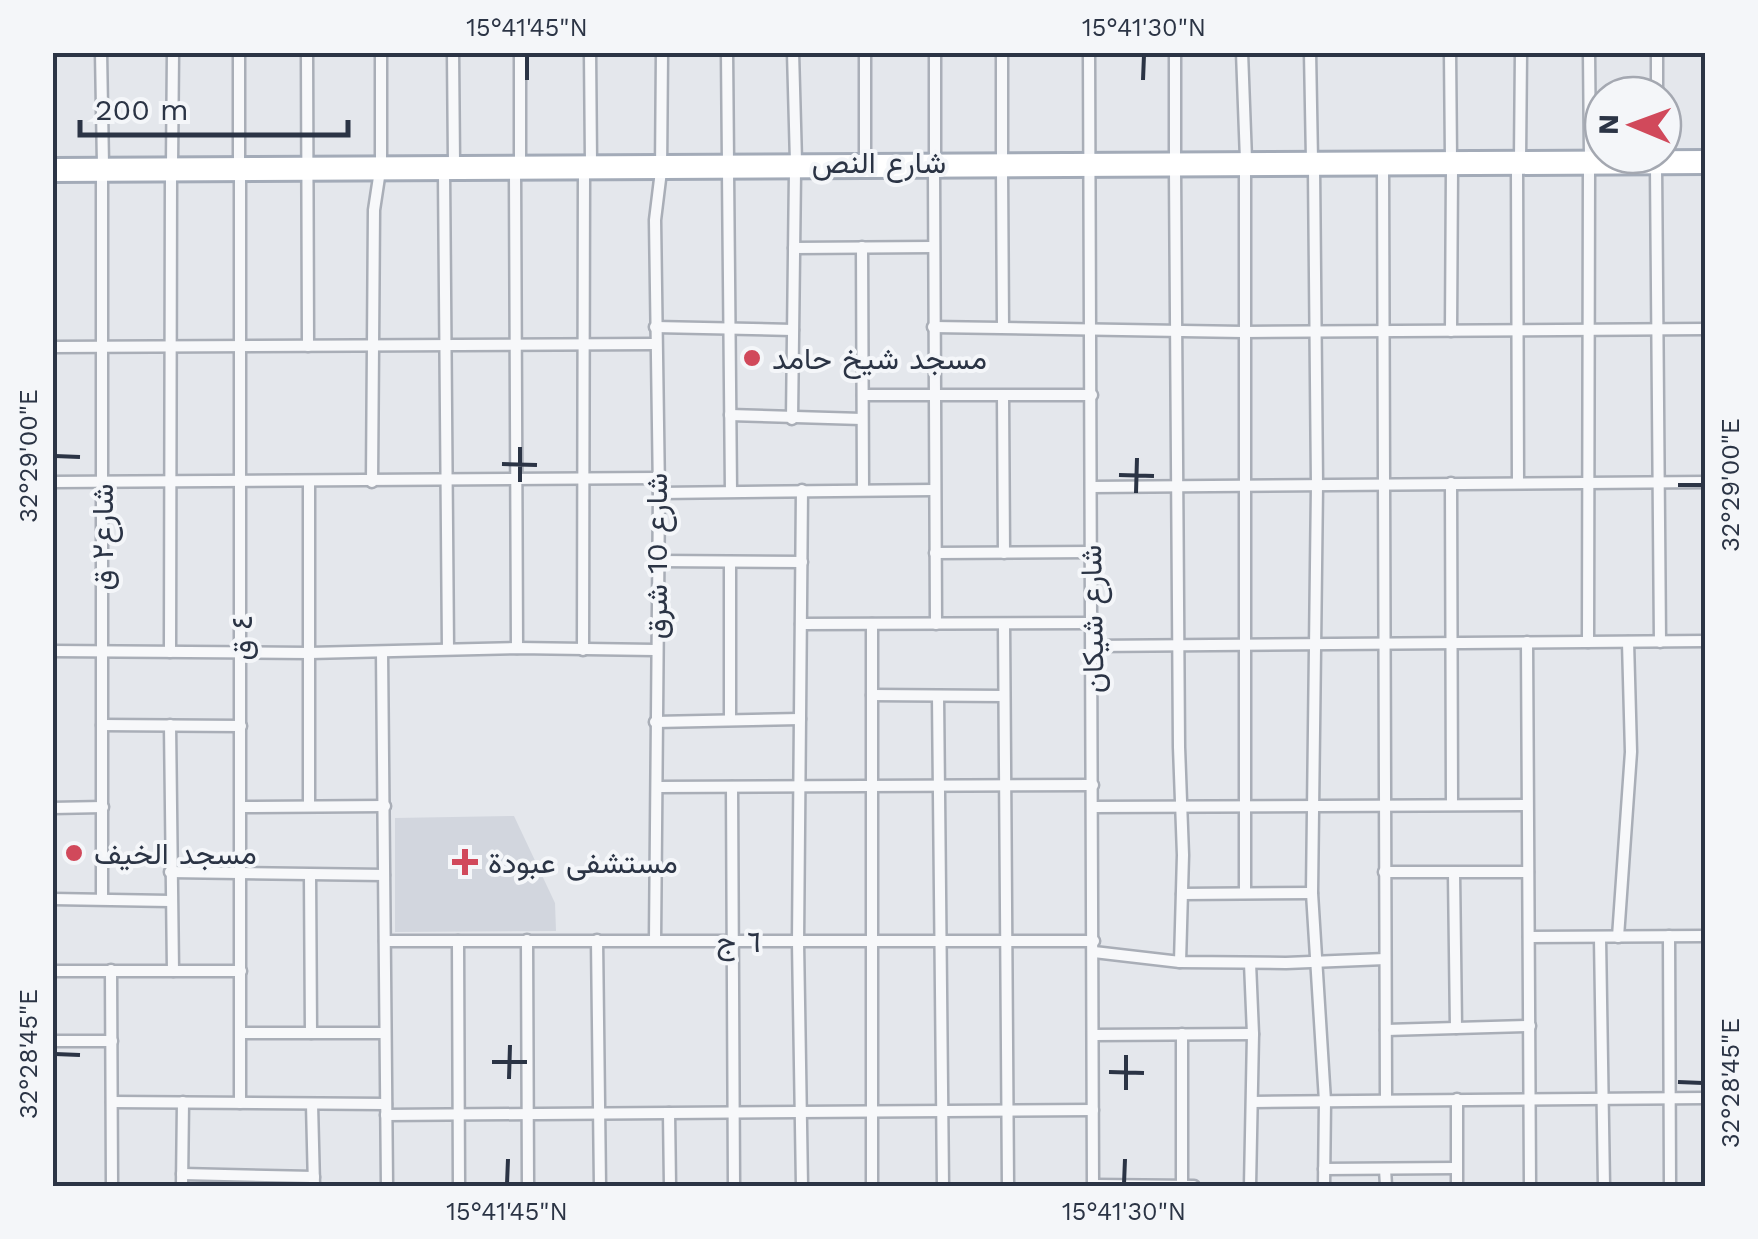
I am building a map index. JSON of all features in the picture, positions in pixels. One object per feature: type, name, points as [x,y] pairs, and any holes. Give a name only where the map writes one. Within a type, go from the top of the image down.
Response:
[{"type":"main road","name":"شارع النص","points":[[796,167],[866,162],[934,166]]},
{"type":"main road","name":"شارع النص","points":[[52,175],[102,170],[239,168],[1583,162]]},
{"type":"main road","name":"شارع النص","points":[[1313,165],[1383,168],[1451,164]]},
{"type":"main road","name":"شارع النص","points":[[52,166],[102,170]]},
{"type":"street","name":"شارع٢ ق","points":[[102,52],[102,899]]},
{"type":"street","points":[[170,652],[173,52]]},
{"type":"street","name":"٤ ق","points":[[239,52],[240,1102]]},
{"type":"street","points":[[307,52],[308,346]]},
{"type":"street","points":[[372,482],[374,210],[380,168],[381,52]]},
{"type":"street","points":[[448,649],[445,345],[453,52]]},
{"type":"street","points":[[516,648],[515,344],[520,52]]},
{"type":"street","points":[[583,650],[590,52]]},
{"type":"street","name":"شارع 10 شرق","points":[[655,940],[659,492],[655,327],[662,52]]},
{"type":"street","points":[[728,52],[731,491]]},
{"type":"street","points":[[792,419],[796,167],[793,52]]},
{"type":"street","points":[[865,52],[866,162]]},
{"type":"street","points":[[936,52],[932,246],[936,624]]},
{"type":"street","points":[[1002,52],[1003,327]]},
{"type":"street","name":"شارع شيكان","points":[[1089,52],[1093,1186]]},
{"type":"street","points":[[1175,52],[1180,962]]},
{"type":"street","points":[[1242,52],[1246,165],[1245,893]]},
{"type":"street","points":[[1310,52],[1317,485],[1312,893],[1325,1100],[1324,1186]]},
{"type":"street","points":[[1450,52],[1451,331]]},
{"type":"street","points":[[1518,484],[1522,52]]},
{"type":"street","points":[[1383,168],[1386,1099]]},
{"type":"street","points":[[1588,642],[1589,175]]},
{"type":"street","points":[[1656,175],[1660,642]]},
{"type":"street","points":[[794,248],[932,246]]},
{"type":"street","points":[[862,247],[863,490]]},
{"type":"street","points":[[655,327],[792,330]]},
{"type":"street","points":[[933,327],[1243,332],[1706,330]]},
{"type":"street","points":[[52,347],[656,344]]},
{"type":"street","points":[[863,395],[1092,395]]},
{"type":"street","points":[[1003,396],[1004,553]]},
{"type":"street","points":[[730,415],[862,419]]},
{"type":"street","points":[[52,482],[657,478]]},
{"type":"street","points":[[309,482],[309,806]]},
{"type":"street","points":[[1091,488],[1706,482]]},
{"type":"street","points":[[1451,483],[1452,804]]},
{"type":"street","points":[[802,490],[798,942],[802,1186]]},
{"type":"street","points":[[659,492],[933,490]]},
{"type":"street","points":[[935,553],[1092,552]]},
{"type":"street","points":[[656,561],[802,562]]},
{"type":"street","points":[[730,562],[730,718]]},
{"type":"street","points":[[801,624],[1092,623]]},
{"type":"street","points":[[872,624],[872,1186]]},
{"type":"street","points":[[1004,624],[1008,1186]]},
{"type":"street","points":[[1092,646],[1706,641]]},
{"type":"street","points":[[1526,642],[1530,1186]]},
{"type":"street","points":[[1618,937],[1631,752],[1628,642]]},
{"type":"street","points":[[52,651],[656,650]]},
{"type":"street","points":[[382,652],[387,1186]]},
{"type":"street","points":[[872,695],[1004,696]]},
{"type":"street","points":[[938,696],[943,1186]]},
{"type":"street","points":[[655,722],[800,719]]},
{"type":"street","points":[[102,725],[241,726]]},
{"type":"street","points":[[170,725],[173,971]]},
{"type":"street","points":[[657,787],[1093,785]]},
{"type":"street","points":[[732,787],[734,1186]]},
{"type":"street","points":[[1093,807],[1526,805]]},
{"type":"street","points":[[241,807],[385,806]]},
{"type":"street","points":[[52,808],[103,807]]},
{"type":"street","points":[[170,872],[384,875]]},
{"type":"street","points":[[1384,872],[1528,872]]},
{"type":"street","points":[[1454,872],[1456,1028]]},
{"type":"street","points":[[310,875],[311,1033]]},
{"type":"street","points":[[1182,894],[1312,893]]},
{"type":"street","points":[[52,899],[170,901]]},
{"type":"street","points":[[1669,936],[1670,1186]]},
{"type":"street","points":[[1528,937],[1706,936]]},
{"type":"street","points":[[1600,938],[1604,1186]]},
{"type":"street","points":[[527,940],[528,1186]]},
{"type":"street","points":[[597,940],[600,1186]]},
{"type":"street","name":"٦ ج","points":[[384,941],[1006,942],[1094,946],[1180,962],[1385,959]]},
{"type":"street","points":[[458,941],[459,1186]]},
{"type":"street","points":[[1250,963],[1250,1186]]},
{"type":"street","points":[[111,970],[112,1186]]},
{"type":"street","points":[[52,971],[241,971]]},
{"type":"street","points":[[1386,1030],[1530,1026]]},
{"type":"street","points":[[241,1034],[385,1034]]},
{"type":"street","points":[[1182,1034],[1182,1186]]},
{"type":"street","points":[[1092,1035],[1253,1034]]},
{"type":"street","points":[[52,1041],[112,1041]]},
{"type":"street","points":[[1253,1102],[1706,1098]]},
{"type":"street","points":[[1456,1186],[1458,1099]]},
{"type":"street","points":[[112,1102],[312,1104],[460,1114],[1093,1110]]},
{"type":"street","points":[[182,1102],[182,1186]]},
{"type":"street","points":[[182,1174],[245,1181],[314,1182],[312,1104]]},
{"type":"street","points":[[669,1113],[670,1186]]},
{"type":"street","points":[[1385,1168],[1386,1186]]},
{"type":"street","points":[[1324,1170],[1456,1168]]},
{"type":"street","points":[[1093,1186],[1194,1186]]},
{"type":"shaded area","name":"مستشفى عبودة","points":[[514,816],[555,903],[556,931],[395,932],[395,818]]},
{"type":"place","name":"مسجد شيخ حامد","points":[[752,358]]},
{"type":"place","name":"مسجد الخيف","points":[[74,853]]},
{"type":"place","name":"مستشفى عبودة","points":[[465,862]]}]
